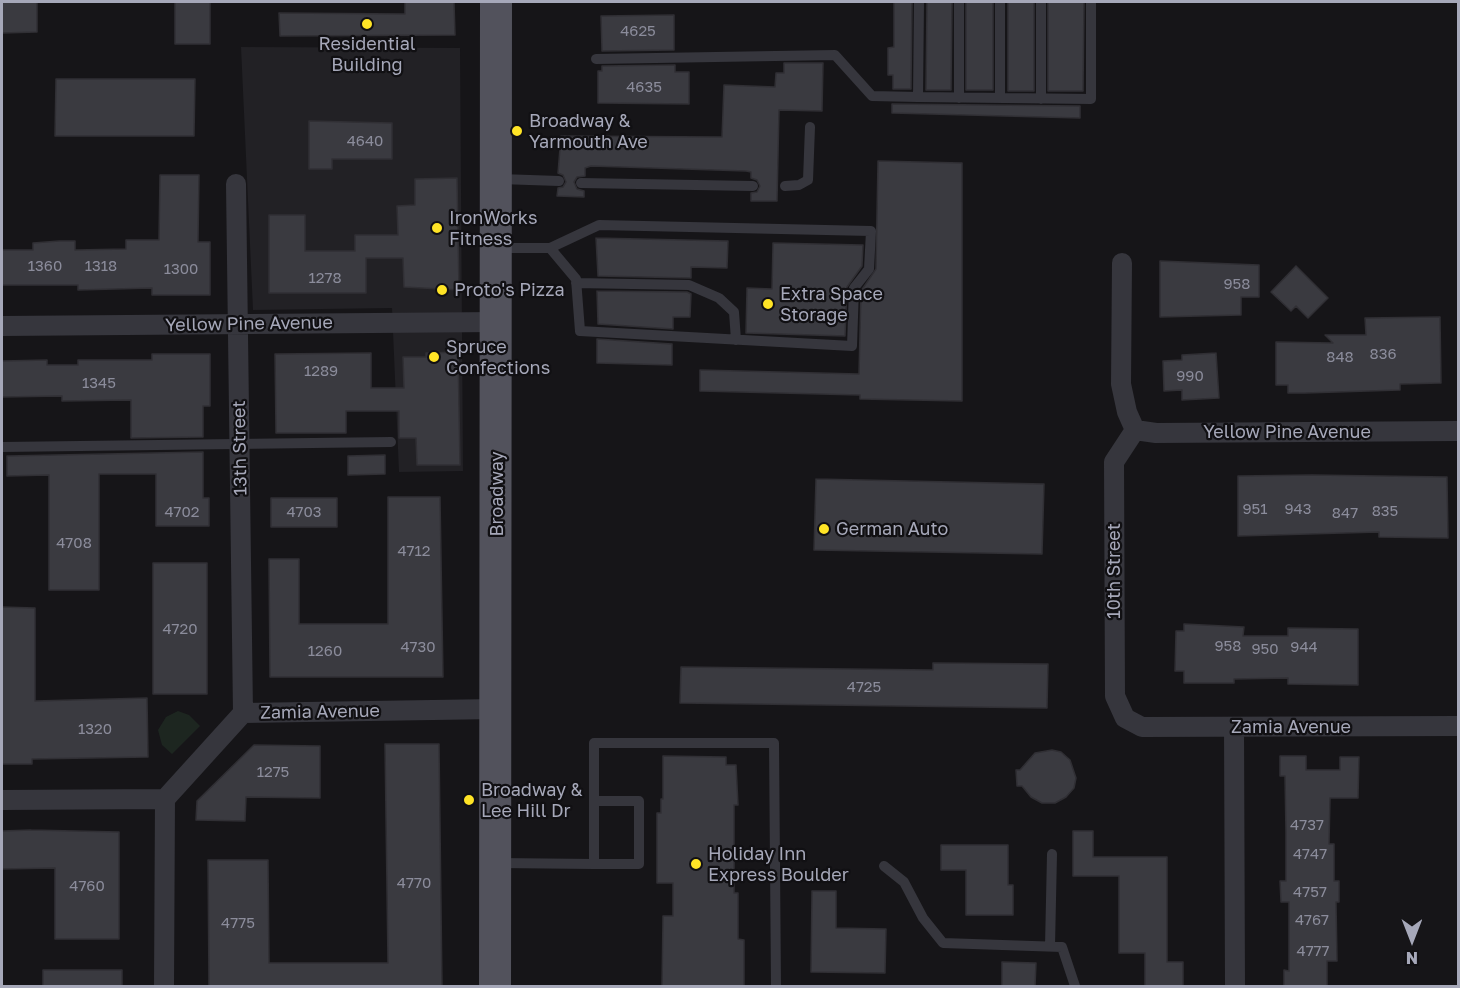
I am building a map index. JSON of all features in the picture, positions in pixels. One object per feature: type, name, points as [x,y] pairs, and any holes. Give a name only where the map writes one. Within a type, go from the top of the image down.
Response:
[{"type":"main road","name":"Broadway","points":[[495,987],[496,2]]},
{"type":"street","name":"13th Street","points":[[236,184],[243,713]]},
{"type":"street","points":[[1122,263],[1121,384],[1131,421]]},
{"type":"street","name":"Yellow Pine Avenue","points":[[2,326],[497,322]]},
{"type":"street","name":"Yellow Pine Avenue","points":[[1131,421],[1156,433],[1458,431]]},
{"type":"street","name":"10th Street","points":[[1125,718],[1115,696],[1114,462],[1131,421]]},
{"type":"street","name":"Zamia Avenue","points":[[165,799],[243,713],[496,710]]},
{"type":"street","name":"Zamia Avenue","points":[[1125,718],[1142,727],[1458,726]]},
{"type":"street","points":[[1233,727],[1235,987]]},
{"type":"street","points":[[2,800],[165,799],[164,987]]},
{"type":"lane","points":[[918,97],[919,2]]},
{"type":"lane","points":[[959,2],[959,98]]},
{"type":"lane","points":[[1000,2],[1000,98]]},
{"type":"lane","points":[[1041,2],[1041,99]]},
{"type":"lane","points":[[596,59],[835,55],[872,96],[1091,99],[1091,2]]},
{"type":"lane","points":[[784,186],[799,185],[808,180],[810,127]]},
{"type":"lane","points":[[496,179],[559,181]]},
{"type":"lane","points":[[581,183],[753,186]]},
{"type":"lane","points":[[496,248],[550,248],[599,225],[871,231],[869,270],[854,288],[852,346],[580,331],[576,279],[550,248]]},
{"type":"lane","points":[[576,283],[689,285],[719,298],[734,312],[736,340]]},
{"type":"lane","points":[[2,447],[391,442]]},
{"type":"lane","points":[[594,864],[594,742],[774,742],[776,987]]},
{"type":"lane","points":[[496,863],[639,864],[639,801],[594,801]]},
{"type":"lane","points":[[1050,946],[1052,854]]},
{"type":"lane","points":[[884,866],[904,882],[923,918],[943,943],[1062,947],[1075,987]]},
{"type":"shaded area","points":[[241,47],[460,48],[463,471],[399,472],[392,308],[253,310]]},
{"type":"shaded area","points":[[178,711],[189,715],[200,726],[172,754],[162,745],[158,730],[166,717]]},
{"type":"building","points":[[2,2],[37,2],[37,32],[2,33]]},
{"type":"building","points":[[175,2],[210,2],[210,44],[175,44]]},
{"type":"building","name":"Residential Building","points":[[405,2],[454,2],[455,35],[280,36],[279,13],[405,14]]},
{"type":"building","points":[[894,2],[912,2],[911,89],[893,89],[893,75],[888,75],[888,48],[894,47]]},
{"type":"building","points":[[927,2],[952,2],[951,90],[926,90]]},
{"type":"building","points":[[966,2],[993,2],[993,90],[966,90]]},
{"type":"building","points":[[1008,2],[1034,2],[1034,91],[1008,91]]},
{"type":"building","points":[[1048,2],[1084,2],[1083,91],[1048,91]]},
{"type":"building","points":[[674,15],[674,50],[602,51],[601,16]]},
{"type":"building","points":[[784,63],[823,63],[822,111],[779,110],[777,201],[751,201],[751,193],[757,192],[760,186],[757,180],[751,178],[751,172],[746,171],[591,166],[585,168],[585,176],[577,177],[574,182],[577,189],[584,191],[584,197],[557,196],[558,188],[563,187],[566,182],[563,175],[558,173],[561,136],[722,137],[724,85],[775,87],[776,73],[784,73]]},
{"type":"building","points":[[675,65],[675,72],[689,72],[689,104],[598,103],[598,71],[602,71],[602,66]]},
{"type":"building","points":[[56,79],[195,79],[194,136],[55,136]]},
{"type":"building","points":[[892,104],[1080,106],[1080,118],[892,113]]},
{"type":"building","points":[[309,121],[392,123],[392,159],[332,159],[332,169],[309,169]]},
{"type":"building","points":[[878,161],[962,163],[962,401],[860,399],[860,395],[700,391],[700,370],[859,374],[861,291],[876,269]]},
{"type":"building","points":[[160,175],[199,175],[198,242],[210,242],[210,295],[152,295],[152,288],[78,290],[78,285],[2,285],[2,250],[33,250],[33,243],[59,241],[75,241],[75,250],[126,249],[126,240],[159,240]]},
{"type":"building","points":[[457,178],[459,290],[404,287],[403,258],[366,258],[366,293],[269,293],[269,215],[305,215],[305,251],[355,251],[355,235],[398,235],[397,206],[415,205],[415,179]]},
{"type":"building","points":[[596,238],[728,241],[727,268],[691,267],[691,278],[598,276]]},
{"type":"building","points":[[773,243],[863,245],[862,266],[847,287],[845,336],[746,333],[747,288],[772,289]]},
{"type":"building","points":[[1160,261],[1259,265],[1259,297],[1241,297],[1241,315],[1160,317]]},
{"type":"building","points":[[1296,266],[1328,298],[1308,318],[1296,306],[1291,311],[1271,292]]},
{"type":"building","points":[[597,291],[687,292],[691,294],[690,317],[673,317],[673,329],[598,324]]},
{"type":"building","points":[[1440,317],[1441,383],[1400,384],[1400,390],[1305,393],[1288,393],[1288,385],[1276,385],[1276,342],[1333,343],[1325,335],[1366,335],[1365,318]]},
{"type":"building","points":[[597,339],[672,344],[672,365],[597,363]]},
{"type":"building","points":[[458,352],[460,465],[417,465],[416,438],[399,438],[399,411],[346,411],[346,433],[276,433],[275,354],[371,353],[371,388],[404,388],[403,357],[426,357],[426,353]]},
{"type":"building","points":[[1216,353],[1219,398],[1182,400],[1182,390],[1164,391],[1163,361],[1182,360],[1182,355]]},
{"type":"building","points":[[152,354],[210,354],[210,406],[203,406],[203,437],[131,438],[131,400],[62,401],[62,396],[2,397],[2,361],[47,360],[47,365],[78,365],[78,360],[152,360]]},
{"type":"building","points":[[203,452],[203,498],[209,498],[209,526],[156,526],[156,474],[99,474],[99,590],[49,590],[49,475],[7,476],[7,456]]},
{"type":"building","points":[[385,455],[385,474],[348,475],[348,456]]},
{"type":"building","points":[[1238,476],[1447,477],[1448,538],[1379,537],[1379,532],[1238,536]]},
{"type":"building","points":[[816,479],[1044,484],[1042,554],[814,550]]},
{"type":"building","points":[[388,497],[440,497],[443,677],[270,677],[269,559],[299,559],[299,624],[388,624]]},
{"type":"building","points":[[271,498],[337,498],[337,527],[271,527]]},
{"type":"building","points":[[153,563],[207,563],[207,694],[153,694]]},
{"type":"building","points":[[2,607],[35,608],[35,701],[147,698],[148,757],[32,759],[32,764],[2,764]]},
{"type":"building","points":[[1184,624],[1244,627],[1243,636],[1288,636],[1288,628],[1358,629],[1358,685],[1288,684],[1288,678],[1234,679],[1234,683],[1184,683],[1184,671],[1175,671],[1176,631],[1184,631]]},
{"type":"building","points":[[933,663],[1048,664],[1047,708],[680,703],[681,667],[933,670]]},
{"type":"building","points":[[385,744],[439,744],[442,987],[209,987],[208,860],[268,860],[269,963],[388,963]]},
{"type":"building","points":[[254,745],[320,746],[320,798],[246,797],[245,821],[196,820],[197,801]]},
{"type":"building","points":[[1052,750],[1061,752],[1070,760],[1076,778],[1074,788],[1066,797],[1055,803],[1042,803],[1031,797],[1022,786],[1017,786],[1016,770],[1020,770],[1035,753]]},
{"type":"building","name":"Holiday Inn Express Boulder","points":[[663,756],[726,757],[726,765],[736,765],[738,805],[734,805],[734,893],[738,893],[738,939],[744,940],[744,987],[662,987],[663,916],[673,916],[673,883],[657,883],[657,813],[661,813],[661,799],[663,799]]},
{"type":"building","points":[[1280,756],[1306,756],[1306,770],[1340,770],[1340,757],[1359,757],[1358,798],[1330,798],[1329,844],[1334,844],[1334,881],[1339,881],[1339,902],[1336,902],[1337,961],[1327,961],[1327,987],[1284,987],[1284,970],[1289,971],[1289,902],[1281,902],[1280,881],[1286,881],[1286,834],[1285,776],[1280,776]]},
{"type":"building","points":[[2,831],[119,832],[119,939],[55,939],[55,868],[2,869]]},
{"type":"building","points":[[1073,831],[1093,831],[1093,857],[1167,857],[1167,962],[1183,962],[1183,987],[1145,987],[1145,953],[1119,953],[1119,876],[1073,876]]},
{"type":"building","points":[[941,845],[1008,845],[1008,885],[1013,885],[1013,915],[966,915],[966,870],[941,870]]},
{"type":"building","points":[[812,891],[836,891],[836,928],[886,929],[885,973],[811,972]]},
{"type":"building","points":[[1002,962],[1036,963],[1035,987],[1002,987]]},
{"type":"building","points":[[43,970],[122,970],[122,987],[43,987]]},
{"type":"place","name":"Residential Building","points":[[367,24]]},
{"type":"place","name":"Broadway & Yarmouth Ave","points":[[517,131]]},
{"type":"place","name":"IronWorks Fitness","points":[[437,228]]},
{"type":"place","name":"Proto's Pizza","points":[[442,290]]},
{"type":"place","name":"Extra Space Storage","points":[[768,304]]},
{"type":"place","name":"Spruce Confections","points":[[434,357]]},
{"type":"place","name":"German Auto","points":[[824,529]]},
{"type":"place","name":"Broadway & Lee Hill Dr","points":[[469,800]]},
{"type":"place","name":"Holiday Inn Express Boulder","points":[[696,864]]}]
